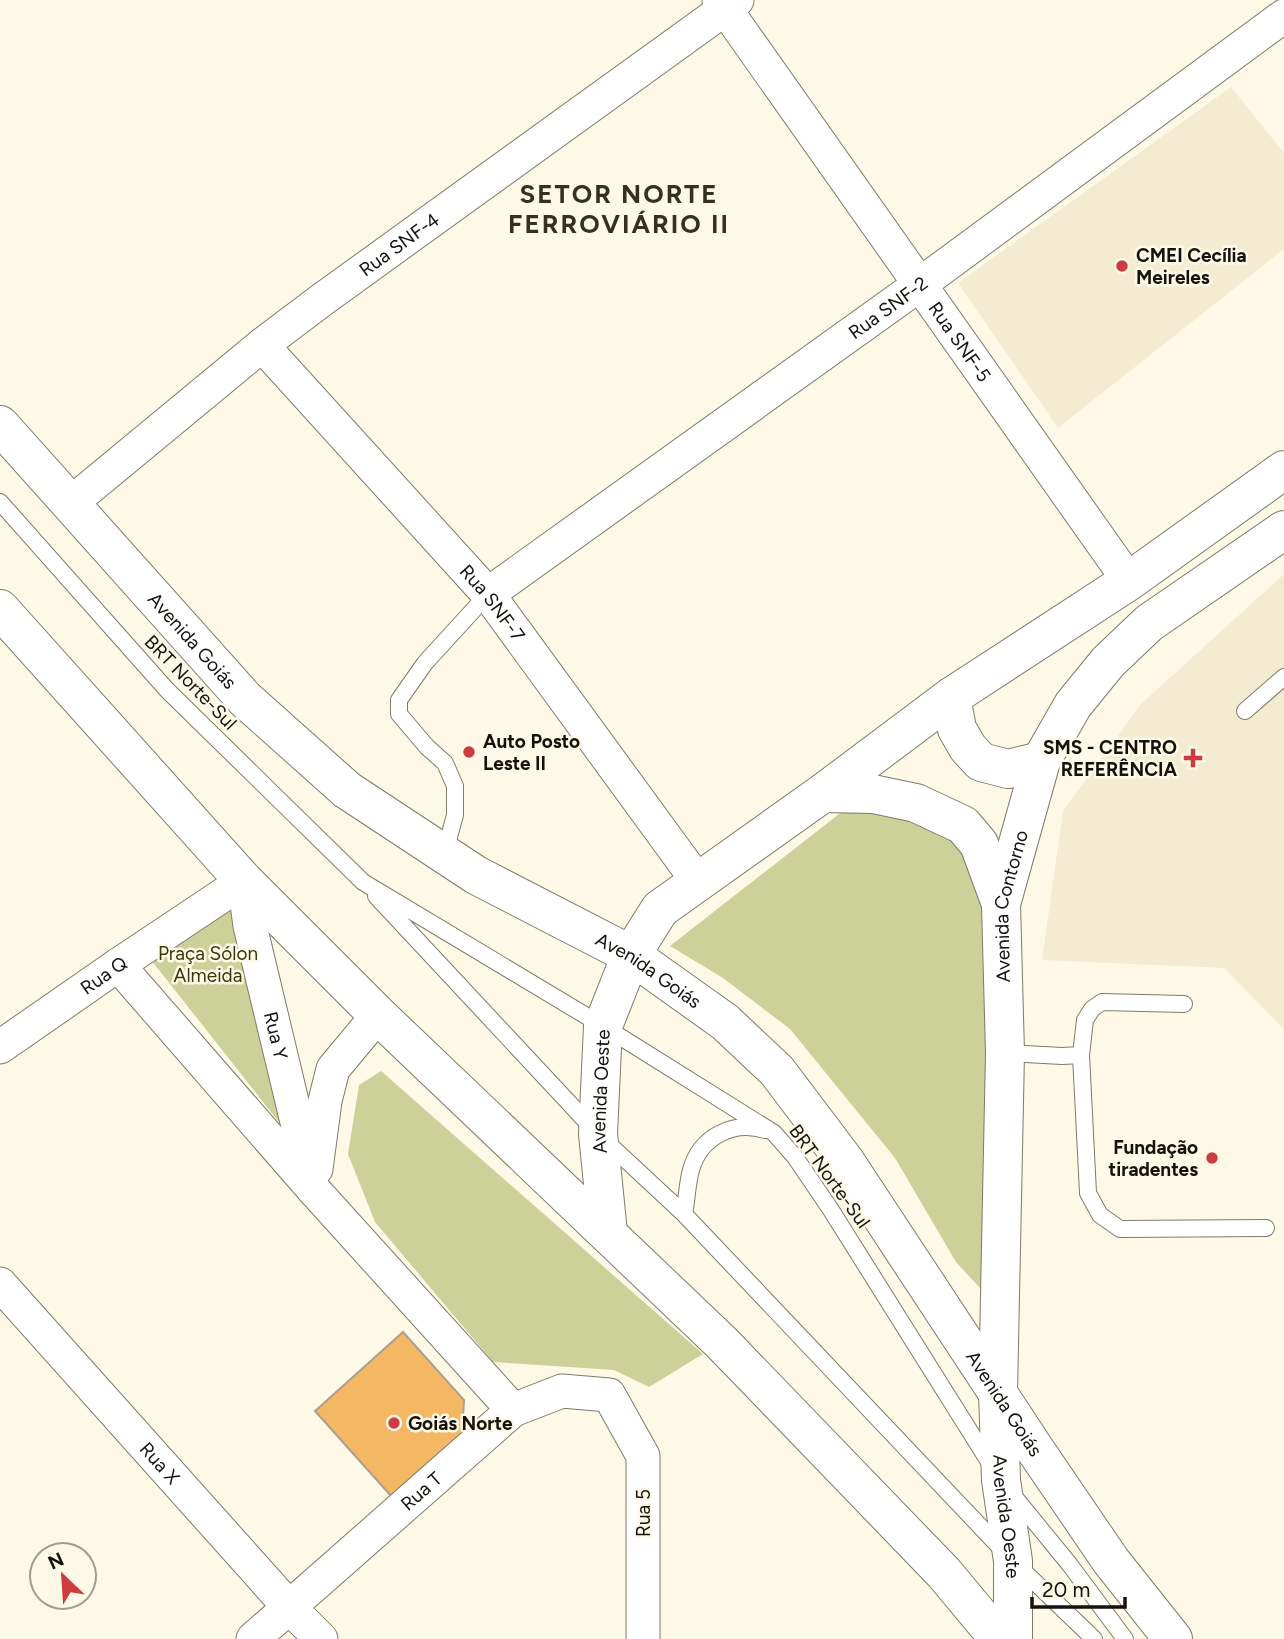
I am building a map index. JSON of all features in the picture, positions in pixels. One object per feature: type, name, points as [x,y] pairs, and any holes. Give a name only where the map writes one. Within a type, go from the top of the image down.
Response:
[{"type":"main road","name":"Avenida Goiás","points":[[0,425],[245,699],[347,790],[476,876],[631,955],[725,1022],[777,1071],[845,1161],[1111,1561],[1173,1639]]},
{"type":"main road","points":[[631,955],[660,909],[823,793],[951,697],[1129,581],[1284,470]]},
{"type":"main road","name":"Avenida Contorno","points":[[998,1393],[1005,1053],[1001,904],[1041,761],[1073,705],[1108,662],[1149,623],[1284,530]]},
{"type":"main road","points":[[0,609],[244,881],[378,1015],[722,1343],[944,1573],[986,1631]]},
{"type":"main road","points":[[951,697],[957,729],[968,748],[981,762],[1009,769],[1041,761]]},
{"type":"main road","points":[[823,793],[873,794],[916,803],[963,825],[979,844],[1001,904]]},
{"type":"main road","name":"Avenida Oeste","points":[[608,1233],[598,1135],[603,1026],[631,955]]},
{"type":"main road","name":"Avenida Oeste","points":[[998,1393],[1001,1480],[1013,1561],[1013,1639]]},
{"type":"street","name":"Rua SNF-5","points":[[727,3],[919,285],[1129,581]]},
{"type":"street","name":"Rua SNF-4","points":[[71,503],[262,345],[727,3]]},
{"type":"street","name":"Rua SNF-2","points":[[488,594],[919,285],[1284,16]]},
{"type":"street","name":"Rua SNF-7","points":[[262,345],[488,594],[698,883]]},
{"type":"street","name":"Rua Q","points":[[0,1047],[244,881]]},
{"type":"street","name":"Rua Y","points":[[244,881],[250,926],[313,1189]]},
{"type":"street","name":"Rua Y","points":[[118,965],[313,1189],[513,1410]]},
{"type":"street","points":[[313,1189],[332,1069],[378,1015]]},
{"type":"street","name":"Rua X","points":[[0,1284],[289,1607],[321,1639]]},
{"type":"street","name":"Rua T","points":[[253,1639],[513,1410],[562,1391],[609,1395]]},
{"type":"street","name":"Rua 5","points":[[609,1395],[643,1456],[643,1639]]},
{"type":"lane","points":[[0,502],[167,691],[363,882],[598,1135],[684,1214],[1013,1561],[1094,1639]]},
{"type":"lane","points":[[448,857],[449,837],[455,815],[455,786],[445,763],[427,747],[399,713],[399,700],[425,663],[488,594]]},
{"type":"lane","points":[[1245,711],[1284,677]]},
{"type":"lane","name":"BRT Norte-Sul","points":[[363,882],[603,1026],[774,1133],[795,1157],[831,1209],[1001,1480],[1070,1565],[1125,1639]]},
{"type":"lane","points":[[1184,1004],[1102,1002],[1092,1009],[1085,1020],[1081,1055],[1088,1193],[1100,1215],[1120,1228],[1266,1228]]},
{"type":"lane","points":[[1005,1053],[1081,1055]]},
{"type":"lane","points":[[684,1214],[691,1169],[700,1149],[719,1133],[737,1127],[754,1126],[774,1133]]},
{"type":"shaded area","name":"CMEI Cecília Meireles","points":[[1231,87],[1284,153],[1284,249],[1058,428],[958,283]]},
{"type":"shaded area","name":"SMS - CENTRO REFERÊNCIA","points":[[1284,574],[1284,1029],[1224,968],[1042,960],[1063,811],[1141,704]]},
{"type":"green space","points":[[867,804],[952,832],[987,886],[991,1300],[956,1262],[895,1158],[790,1029],[723,978],[670,946],[839,814]]},
{"type":"green space","name":"Praça Sólon Almeida","points":[[232,898],[293,1140],[148,956]]},
{"type":"green space","points":[[381,1071],[703,1354],[649,1387],[614,1370],[493,1362],[375,1222],[348,1154],[359,1085]]},
{"type":"building","name":"Goiás Norte","points":[[403,1332],[464,1400],[462,1435],[392,1497],[315,1411]]},
{"type":"place","name":"CMEI Cecília Meireles","points":[[1122,266]]},
{"type":"place","name":"Auto Posto Leste II","points":[[469,752]]},
{"type":"place","name":"SMS - CENTRO REFERÊNCIA","points":[[1193,758]]},
{"type":"place","name":"Fundação tiradentes","points":[[1212,1158]]},
{"type":"place","name":"Goiás Norte","points":[[394,1423]]},
{"type":"district","name":"SETOR NORTE FERROVIÁRIO II","points":[[619,209]]}]
